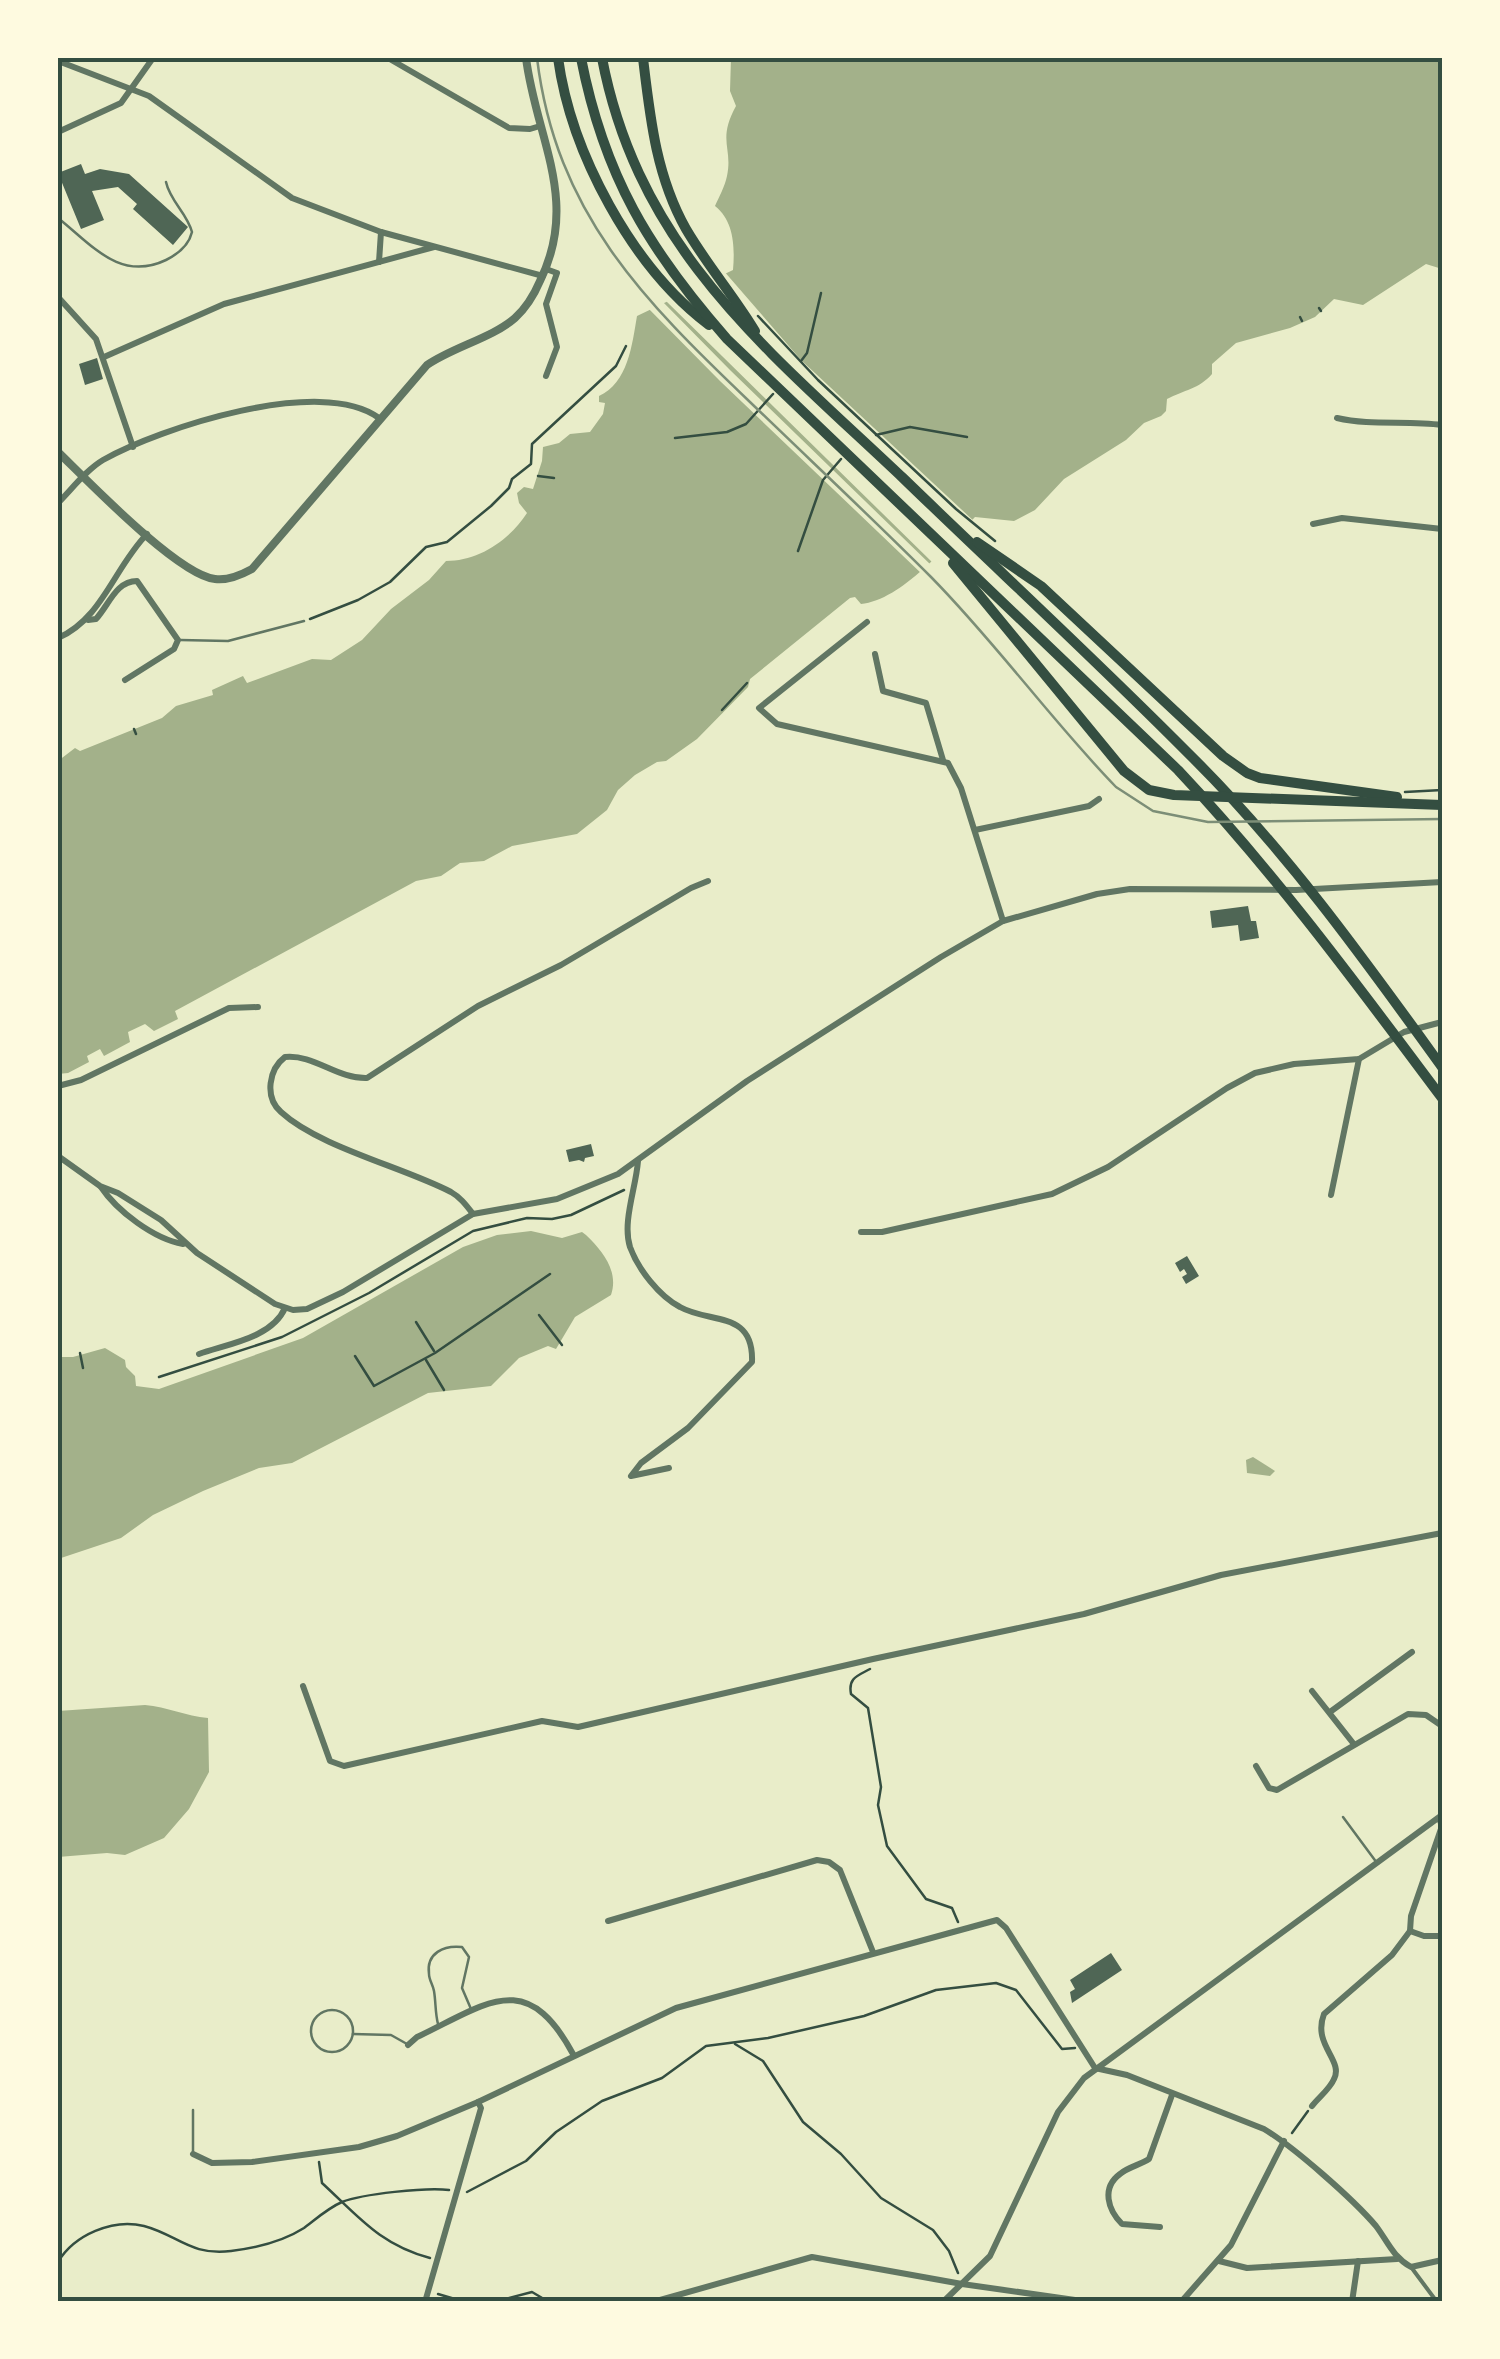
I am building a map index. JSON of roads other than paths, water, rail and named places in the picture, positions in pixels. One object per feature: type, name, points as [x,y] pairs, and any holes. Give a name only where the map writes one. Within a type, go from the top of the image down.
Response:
[{"type":"highway","points":[[558,58],[572,117],[593,172],[622,225],[674,296],[727,339],[1134,728],[1262,861],[1442,1098]]},
{"type":"highway","points":[[581,58],[602,142],[640,225],[683,289],[727,339]]},
{"type":"highway","points":[[602,58],[622,135],[658,215],[700,276],[766,349],[1236,801],[1279,851],[1442,1067]]},
{"type":"highway","points":[[643,58],[658,155],[670,196],[700,252],[766,349]]},
{"type":"highway","points":[[952,526],[1041,586],[1223,756],[1248,773],[1348,792],[1442,802]]},
{"type":"highway","points":[[930,534],[1124,771],[1149,790],[1174,795],[1442,802]]},
{"type":"street","points":[[58,132],[121,103],[153,58]]},
{"type":"street","points":[[388,58],[509,128],[540,126]]},
{"type":"street","points":[[58,452],[146,534],[210,578],[243,574],[288,530],[427,365],[517,316],[533,296],[544,272],[558,206],[555,172],[540,126],[526,58]]},
{"type":"street","points":[[58,61],[149,96],[292,198],[380,232],[557,273],[546,304],[558,347],[546,376]]},
{"type":"street","points":[[379,262],[380,232]]},
{"type":"street","points":[[104,357],[224,304],[435,247]]},
{"type":"street","points":[[58,297],[96,339],[133,448]]},
{"type":"street","points":[[58,502],[101,462],[203,420],[250,407],[297,402],[340,405],[365,410],[379,418]]},
{"type":"street","points":[[1337,418],[1442,425]]},
{"type":"street","points":[[1312,524],[1342,518],[1442,530]]},
{"type":"street","points":[[88,620],[124,560],[146,534]]},
{"type":"street","points":[[58,638],[96,619],[119,587],[130,580],[137,581],[178,640],[174,649],[125,680]]},
{"type":"street","points":[[866,622],[760,708],[778,724],[943,760]]},
{"type":"street","points":[[875,654],[884,690],[926,704],[943,760],[956,774],[1003,921]]},
{"type":"street","points":[[974,830],[1089,806],[1099,799]]},
{"type":"street","points":[[473,1214],[454,1194],[313,1133],[282,1113],[272,1098],[275,1067],[285,1057],[298,1056],[342,1074],[366,1078],[478,1006],[708,881]]},
{"type":"street","points":[[58,1156],[100,1186],[161,1220],[186,1244],[284,1308],[300,1311],[314,1308],[473,1214],[582,1191],[638,1160],[747,1081],[1003,921],[1097,894],[1130,889],[1296,890],[1442,882]]},
{"type":"street","points":[[58,1086],[81,1080],[228,1008],[258,1007]]},
{"type":"street","points":[[861,1232],[876,1233],[1052,1194],[1108,1167],[1227,1088],[1255,1074],[1294,1064],[1359,1059],[1404,1032],[1442,1022]]},
{"type":"street","points":[[1330,1195],[1359,1059]]},
{"type":"street","points":[[638,1160],[628,1232],[636,1260],[674,1304],[730,1320],[751,1342],[753,1351],[752,1362],[703,1414],[641,1463],[631,1476],[669,1468]]},
{"type":"street","points":[[100,1186],[111,1203],[136,1220],[173,1242],[186,1244]]},
{"type":"street","points":[[199,1354],[268,1329],[280,1319],[284,1308]]},
{"type":"street","points":[[303,1686],[330,1761],[344,1766],[542,1721],[578,1728],[1084,1614],[1221,1575],[1442,1533]]},
{"type":"street","points":[[1330,1712],[1412,1652]]},
{"type":"street","points":[[1312,1691],[1353,1744]]},
{"type":"street","points":[[1256,1766],[1270,1788],[1277,1790],[1408,1714],[1426,1714],[1442,1726]]},
{"type":"street","points":[[942,2302],[990,2256],[1058,2112],[1077,2085],[1095,2068],[1441,1817]]},
{"type":"street","points":[[1312,2106],[1334,2079],[1336,2070],[1322,2040],[1324,2014],[1392,1955],[1410,1932],[1411,1916],[1442,1826],[1441,1817]]},
{"type":"street","points":[[608,1921],[816,1860],[829,1862],[840,1870],[872,1952]]},
{"type":"street","points":[[193,2154],[212,2162],[270,2160],[359,2147],[397,2136],[676,2008],[996,1920],[1006,1928],[1095,2068],[1127,2075],[1183,2096],[1284,2141],[1375,2225],[1398,2259],[1411,2266],[1437,2302]]},
{"type":"street","points":[[1410,1932],[1442,1936]]},
{"type":"street","points":[[408,2045],[500,2000],[531,2004],[554,2022],[573,2054]]},
{"type":"street","points":[[1160,2227],[1122,2224],[1110,2208],[1108,2192],[1120,2174],[1149,2159],[1172,2095]]},
{"type":"street","points":[[425,2302],[481,2108],[478,2102]]},
{"type":"street","points":[[1181,2302],[1231,2245],[1284,2141]]},
{"type":"street","points":[[653,2302],[812,2258],[1089,2302]]},
{"type":"street","points":[[1219,2261],[1247,2268],[1398,2259]]},
{"type":"street","points":[[1411,2266],[1442,2260]]},
{"type":"street","points":[[1352,2302],[1358,2261]]},
{"type":"lane","points":[[58,218],[116,263],[147,268],[172,256],[186,244],[192,232],[166,182]]},
{"type":"lane","points":[[178,640],[228,640],[304,621]]},
{"type":"lane","points":[[1344,1818],[1378,1864]]},
{"type":"lane","points":[[439,2027],[428,1972],[432,1957],[440,1949],[462,1947],[469,1957],[462,1988],[472,2011]]},
{"type":"lane","points":[[339,2012],[350,2020],[353,2034],[345,2048],[329,2052],[313,2040],[312,2026],[319,2015],[339,2012]]},
{"type":"lane","points":[[353,2034],[391,2034],[408,2045]]},
{"type":"lane","points":[[193,2154],[194,2110]]},
{"type":"tram line","points":[[537,58],[547,113],[563,163],[585,208],[641,289],[712,365],[931,577],[1116,787],[1153,811],[1208,822],[1442,819]]}]
